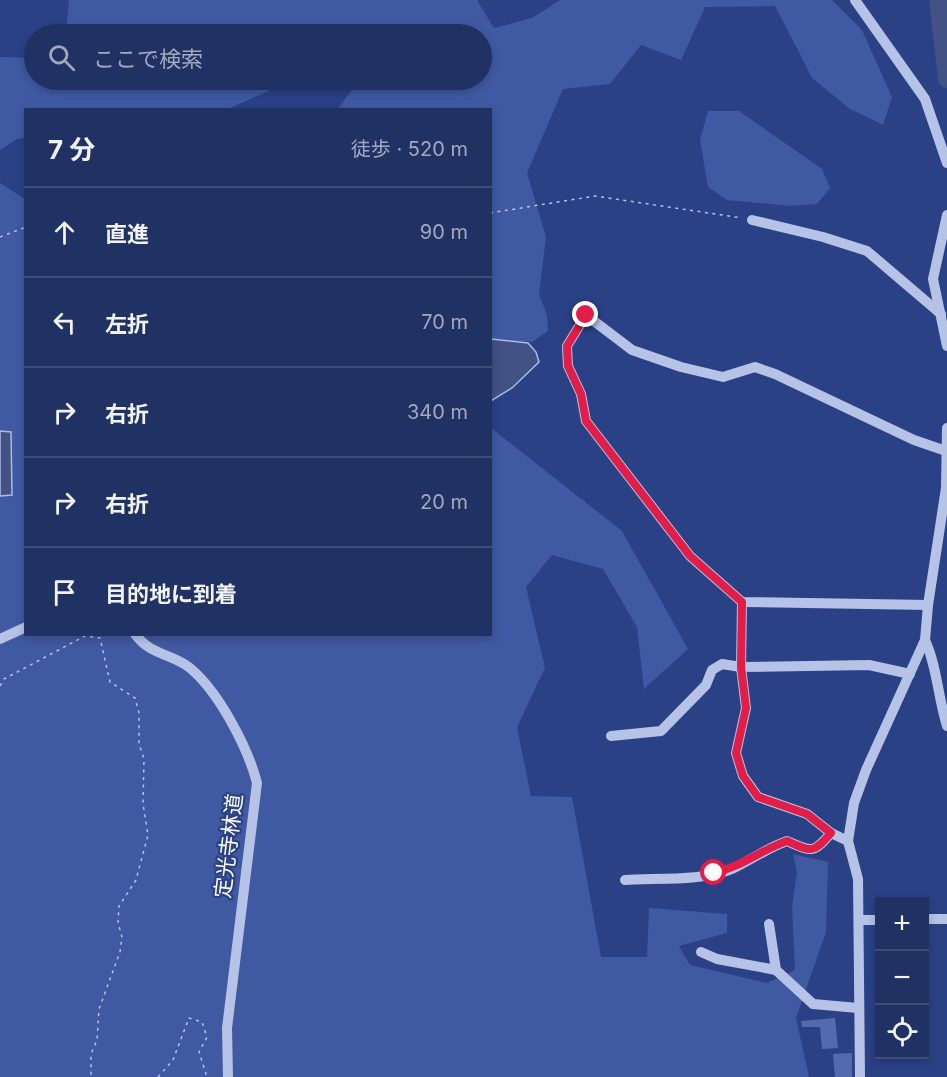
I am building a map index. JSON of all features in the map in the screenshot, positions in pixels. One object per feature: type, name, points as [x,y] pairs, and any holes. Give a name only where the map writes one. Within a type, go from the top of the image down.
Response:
[{"type":"street","points":[[855,0],[925,99],[947,163]]},
{"type":"street","points":[[947,215],[933,279],[947,346]]},
{"type":"street","points":[[752,220],[823,237],[867,252],[941,314]]},
{"type":"street","points":[[928,605],[742,602],[690,556],[586,421],[581,394],[568,366],[567,346],[586,315],[632,350],[681,367],[723,377],[755,367],[775,374],[914,440],[946,451]]},
{"type":"street","points":[[860,1077],[858,879],[848,840],[854,803],[866,770],[925,640],[928,605],[944,526],[947,428]]},
{"type":"street","points":[[742,602],[741,667],[746,708],[736,753],[743,776],[758,797],[807,814],[831,833],[848,840]]},
{"type":"street","points":[[0,639],[24,628]]},
{"type":"street","name":"定光寺林道","points":[[137,636],[147,648],[188,666],[207,685],[251,759],[257,783],[227,1028],[228,1077]]},
{"type":"street","points":[[925,640],[930,651],[939,702],[947,726]]},
{"type":"street","points":[[611,736],[661,731],[706,685],[717,666],[722,664],[741,667],[869,665],[910,674]]},
{"type":"street","points":[[625,880],[714,873],[731,869],[764,850],[787,841],[811,850],[817,849],[831,833]]},
{"type":"street","points":[[929,919],[947,919]]},
{"type":"street","points":[[859,920],[875,920]]},
{"type":"street","points":[[769,924],[776,970]]},
{"type":"street","points":[[701,952],[717,959],[776,970],[813,1004],[858,1008]]},
{"type":"path","points":[[492,213],[595,196],[752,220]]},
{"type":"path","points":[[0,237],[24,229]]},
{"type":"path","points":[[0,686],[4,680],[85,636],[100,638],[110,682],[135,698],[139,713],[140,744],[146,774],[143,804],[148,835],[136,880],[119,906],[120,952],[99,1008],[97,1040],[91,1054],[91,1077]]},
{"type":"path","points":[[158,1077],[173,1060],[189,1018],[202,1022],[207,1037],[199,1052],[207,1077]]},
{"type":"shaded area","points":[[69,0],[477,0],[492,24],[66,24]]},
{"type":"shaded area","points":[[560,0],[832,0],[862,30],[892,97],[883,125],[850,109],[812,78],[775,6],[705,7],[681,60],[641,45],[610,84],[563,89],[527,173],[546,237],[539,295],[547,315],[548,331],[532,342],[492,339],[492,108],[339,108],[352,90],[492,90],[492,25],[494,28],[532,18]]},
{"type":"shaded area","points":[[0,57],[24,58],[24,90],[271,90],[230,108],[24,108],[24,138],[17,139],[0,150]]},
{"type":"shaded area","points":[[708,111],[739,111],[822,169],[830,188],[817,204],[791,206],[727,200],[708,187],[700,140]]},
{"type":"shaded area","points":[[0,183],[24,198],[24,636],[492,636],[492,429],[622,531],[688,649],[644,689],[637,627],[603,569],[552,555],[526,587],[545,668],[517,727],[531,796],[572,797],[601,957],[647,957],[649,908],[727,914],[727,933],[679,946],[690,965],[767,983],[795,970],[792,906],[797,873],[793,854],[828,862],[826,932],[796,1018],[809,1077],[0,1077]]},
{"type":"shaded area","points":[[492,339],[528,343],[536,352],[539,362],[512,388],[492,400]]},
{"type":"shaded area","points":[[0,431],[11,432],[12,495],[0,496]]},
{"type":"building","points":[[835,1018],[838,1048],[822,1049],[820,1027],[802,1027],[801,1021]]},
{"type":"building","points":[[852,1053],[852,1077],[835,1077],[833,1054]]},
{"type":"waterway","points":[[938,0],[947,79]]},
{"type":"route","points":[[586,315],[567,346],[568,366],[581,394],[586,421],[690,556],[722,587],[742,602],[741,667],[746,708],[736,753],[743,776],[758,797],[790,806],[807,814],[831,833],[817,849],[802,848],[787,841],[764,850],[731,869],[714,873]]}]
